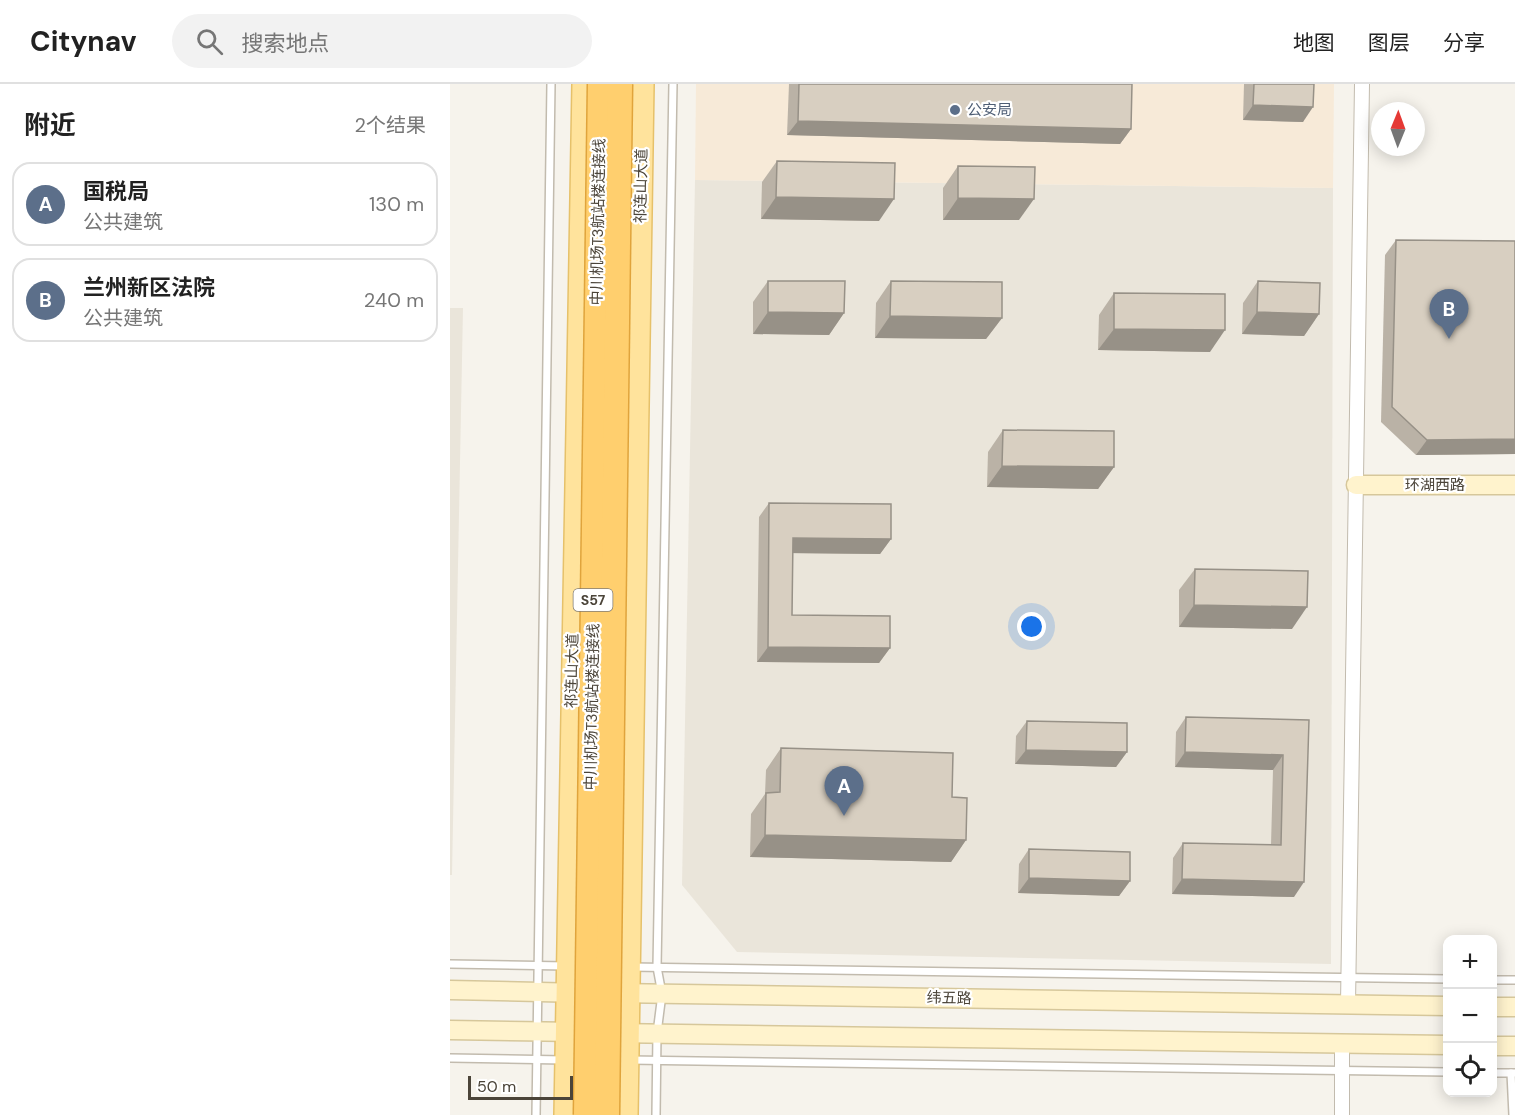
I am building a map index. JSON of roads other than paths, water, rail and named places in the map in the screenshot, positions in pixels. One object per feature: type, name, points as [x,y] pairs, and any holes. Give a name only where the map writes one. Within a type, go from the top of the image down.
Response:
[{"type":"highway","name":"中川机场T3航站楼连接线","points":[[586,1115],[600,84]]},
{"type":"highway","name":"中川机场T3航站楼连接线","points":[[607,1115],[620,84]]},
{"type":"main road","name":"祁连山大道","points":[[564,1115],[584,84]]},
{"type":"main road","name":"祁连山大道","points":[[627,1115],[643,84]]},
{"type":"street","points":[[1348,1004],[1362,84]]},
{"type":"street","name":"环湖西路","points":[[1356,485],[1515,485]]},
{"type":"street","name":"纬五路","points":[[450,990],[1443,1006]]},
{"type":"street","points":[[1497,1007],[1515,1007]]},
{"type":"street","points":[[450,1030],[1443,1045]]},
{"type":"street","points":[[1342,1043],[1342,1115]]},
{"type":"street","points":[[1497,1046],[1515,1046]]},
{"type":"lane","points":[[536,1115],[550,84]]},
{"type":"lane","points":[[657,1115],[657,1033],[662,994],[657,967],[673,84]]},
{"type":"lane","points":[[450,964],[1443,979]]},
{"type":"lane","points":[[1497,980],[1515,980]]},
{"type":"lane","points":[[450,1058],[1443,1072]]},
{"type":"lane","points":[[1497,1073],[1513,1073],[1513,1115]]},
{"type":"place","name":"公安局","points":[[955,110]]},
{"type":"place","name":"兰州新区法院","points":[[1449,339]]},
{"type":"place","name":"国税局","points":[[844,816]]}]
